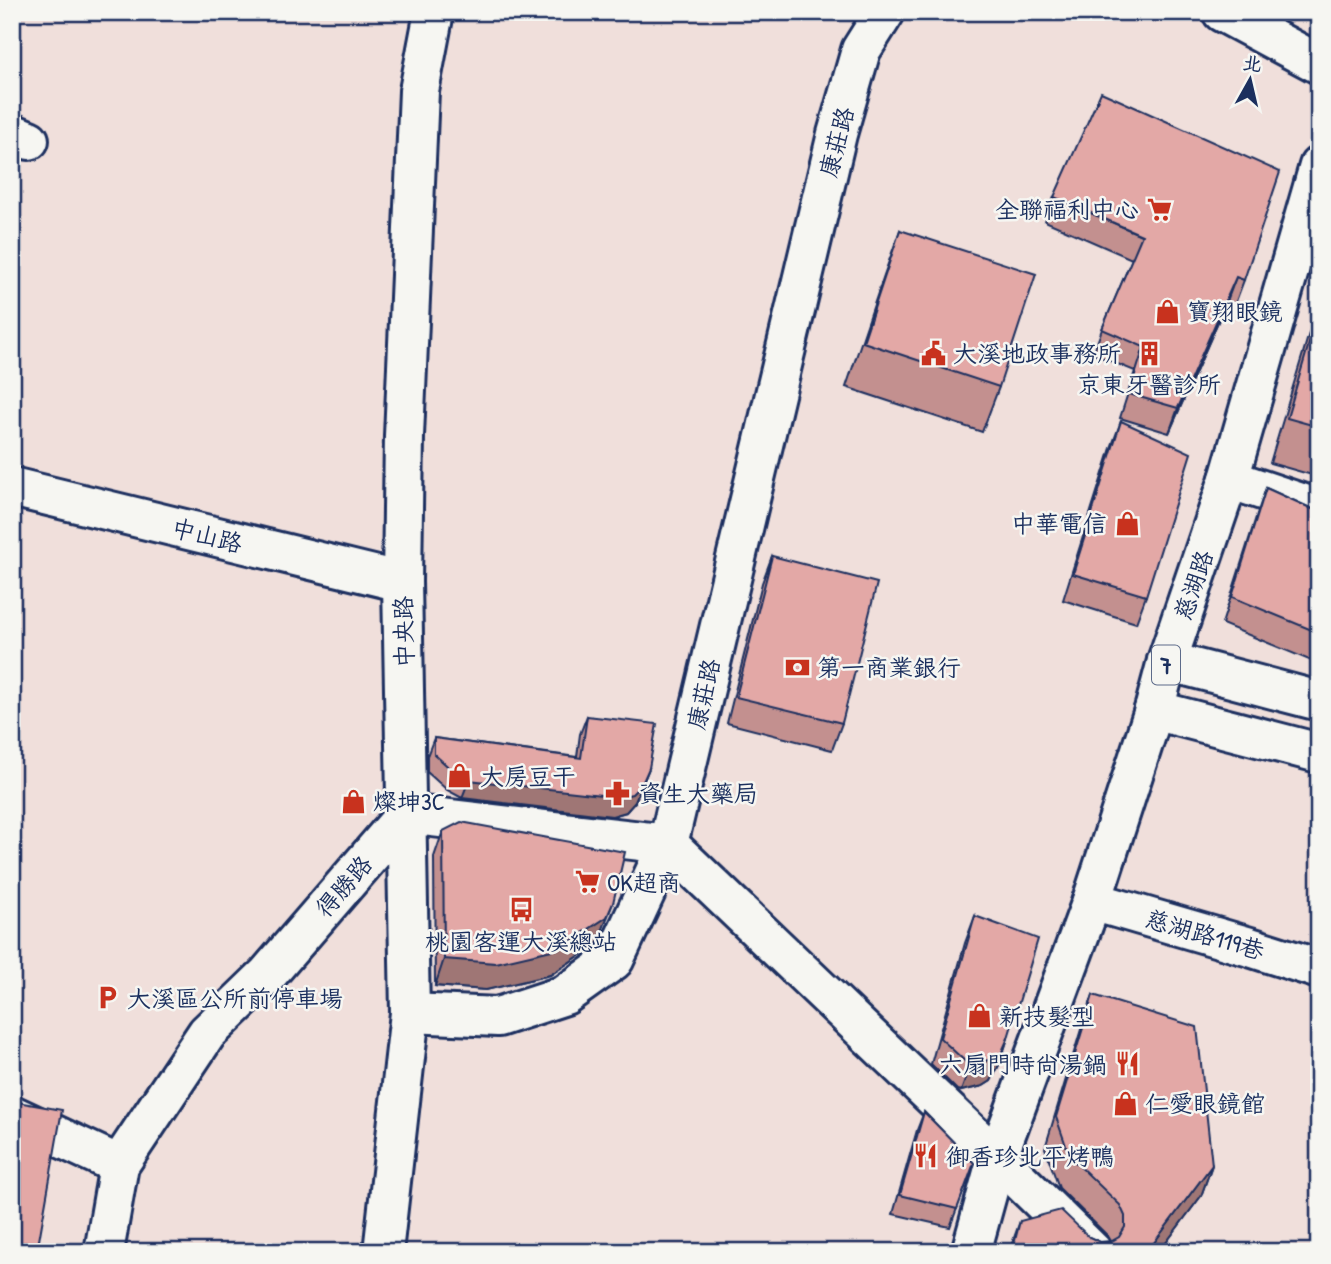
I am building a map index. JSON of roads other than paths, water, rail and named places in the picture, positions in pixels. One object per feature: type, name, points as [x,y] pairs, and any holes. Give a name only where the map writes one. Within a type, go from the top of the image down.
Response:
[{"type":"street","name":"中央路","points":[[383,1252],[410,1013],[402,582],[404,436],[419,91],[434,12]]},
{"type":"street","name":"康莊路","points":[[410,1013],[498,1017],[565,995],[614,960],[668,844],[837,134],[862,50],[885,12]]},
{"type":"street","points":[[1222,12],[1319,64]]},
{"type":"street","name":"慈湖路","points":[[997,1158],[1092,901],[1154,710],[1167,660],[1229,479],[1319,166]]},
{"type":"street","points":[[1229,479],[1319,509]]},
{"type":"street","name":"中山路","points":[[12,487],[402,582]]},
{"type":"street","points":[[1167,660],[1319,701]]},
{"type":"street","points":[[1154,710],[1319,753]]},
{"type":"street","points":[[406,814],[668,844],[1093,1252]]},
{"type":"street","name":"得勝路","points":[[119,1165],[207,1033],[267,975],[406,814]]},
{"type":"street","name":"慈湖路119巷","points":[[1092,901],[1319,969]]},
{"type":"street","points":[[12,1115],[119,1165],[104,1252]]},
{"type":"street","points":[[971,1252],[997,1158]]},
{"type":"place","name":"全聯福利中心","points":[[1159,209]]},
{"type":"place","name":"寶翔眼鏡","points":[[1167,311]]},
{"type":"place","name":"大溪地政事務所","points":[[933,353]]},
{"type":"place","name":"京東牙醫診所","points":[[1149,353]]},
{"type":"place","name":"中華電信","points":[[1127,523]]},
{"type":"place","name":"第一商業銀行","points":[[797,667]]},
{"type":"place","name":"大房豆干","points":[[460,776]]},
{"type":"place","name":"資生大藥局","points":[[618,793]]},
{"type":"place","name":"燦坤3C","points":[[353,801]]},
{"type":"place","name":"OK超商","points":[[587,882]]},
{"type":"place","name":"桃園客運大溪總站","points":[[521,910]]},
{"type":"place","name":"大溪區公所前停車場","points":[[107,998]]},
{"type":"place","name":"新技髮型","points":[[979,1016]]},
{"type":"place","name":"六扇門時尚湯鍋","points":[[1127,1064]]},
{"type":"place","name":"仁愛眼鏡館","points":[[1125,1103]]},
{"type":"place","name":"御香珍北平烤鴨","points":[[926,1156]]}]
